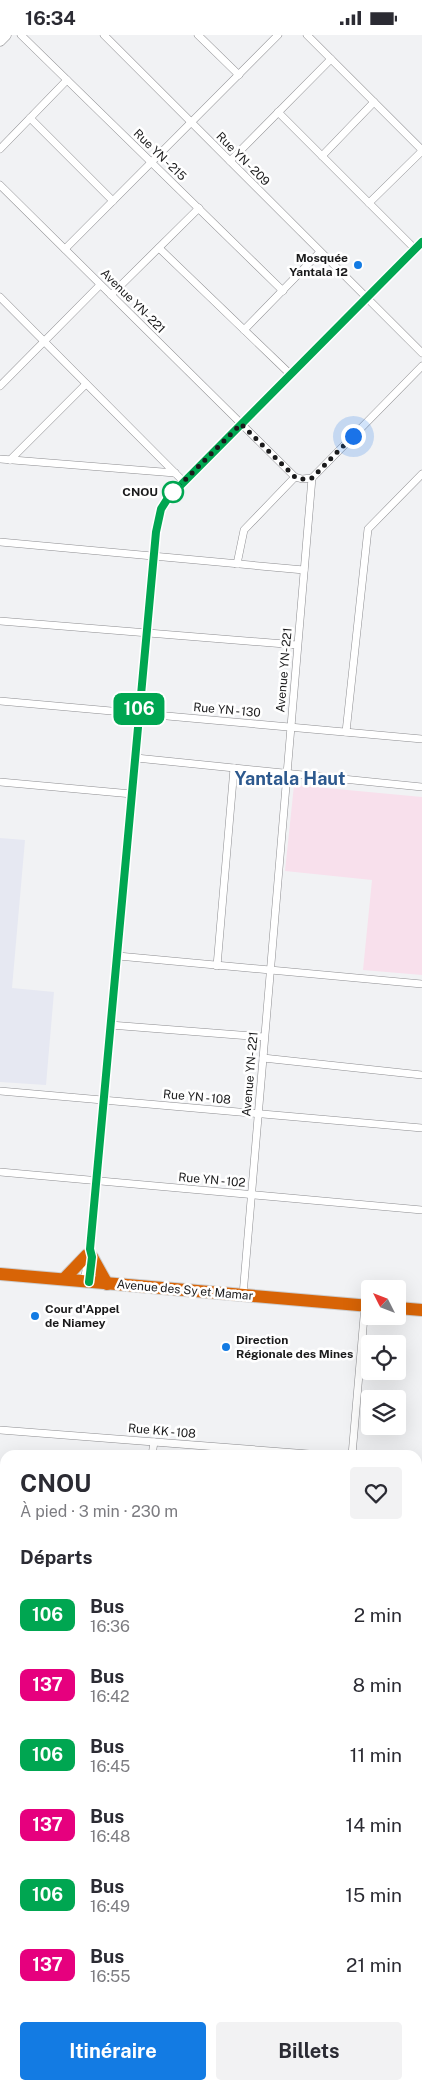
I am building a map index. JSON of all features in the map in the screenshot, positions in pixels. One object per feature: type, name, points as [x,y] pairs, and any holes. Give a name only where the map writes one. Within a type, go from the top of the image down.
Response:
[{"type":"highway","points":[[64,1279],[89,1254],[106,1284]]},
{"type":"highway","name":"Avenue des Sy et Mamar","points":[[0,1274],[361,1304]]},
{"type":"highway","points":[[406,1309],[422,1311]]},
{"type":"main road","points":[[0,41],[6,35]]},
{"type":"street","name":"Rue YN - 215","points":[[22,35],[282,291]]},
{"type":"street","points":[[198,35],[239,75]]},
{"type":"street","points":[[65,249],[278,35]]},
{"type":"street","points":[[307,35],[422,151],[369,203]]},
{"type":"street","name":"Rue YN - 209","points":[[108,36],[191,122],[422,353]]},
{"type":"street","points":[[230,161],[331,59]]},
{"type":"street","points":[[0,149],[67,80]]},
{"type":"street","points":[[322,156],[374,102]]},
{"type":"street","points":[[278,112],[415,249]]},
{"type":"street","points":[[30,118],[113,201]]},
{"type":"street","name":"Avenue YN- 221","points":[[0,185],[295,477]]},
{"type":"street","points":[[112,295],[199,208]]},
{"type":"street","points":[[86,1281],[118,956],[136,758],[138,713],[156,532],[161,509],[168,498],[422,242]]},
{"type":"street","points":[[159,248],[290,374]]},
{"type":"street","points":[[244,330],[320,252]]},
{"type":"street","points":[[0,386],[100,285]]},
{"type":"street","points":[[0,297],[184,482]]},
{"type":"street","points":[[237,564],[244,530],[295,477],[302,479],[312,478],[422,365]]},
{"type":"street","points":[[10,460],[86,384]]},
{"type":"street","points":[[0,459],[175,473]]},
{"type":"street","points":[[346,732],[368,529],[422,474]]},
{"type":"street","name":"Avenue YN- 221","points":[[243,1295],[312,478]]},
{"type":"street","points":[[0,542],[304,570]]},
{"type":"street","points":[[0,621],[298,645]]},
{"type":"street","name":"Rue YN - 130","points":[[0,701],[346,732],[422,736]]},
{"type":"street","points":[[136,758],[422,787]]},
{"type":"street","points":[[216,965],[234,768]]},
{"type":"street","points":[[0,783],[132,794]]},
{"type":"street","points":[[118,956],[422,984]]},
{"type":"street","points":[[110,1025],[264,1037]]},
{"type":"street","points":[[262,1058],[422,1075]]},
{"type":"street","name":"Rue YN - 108","points":[[0,1091],[422,1128]]},
{"type":"street","name":"Rue YN - 102","points":[[0,1172],[422,1210]]},
{"type":"street","points":[[353,1450],[366,1325]]},
{"type":"street","name":"Rue KK - 108","points":[[0,1430],[154,1442],[219,1450]]},
{"type":"street","points":[[153,1450],[154,1442]]},
{"type":"shaded area","points":[[294,785],[422,797],[422,975],[363,970],[372,880],[285,871]]},
{"type":"shaded area","points":[[0,838],[25,840],[12,988],[54,992],[46,1085],[0,1082]]},
{"type":"bus line","name":"106","points":[[89,1282],[92,1257],[90,1249],[110,1025],[136,758],[138,713],[156,532],[161,509],[168,498],[422,242]]},
{"type":"place","name":"Mosquée Yantala 12","points":[[358,265]]},
{"type":"place","name":"CNOU","points":[[173,492]]},
{"type":"place","name":"Cour d'Appel de Niamey","points":[[35,1316]]},
{"type":"place","name":"Direction Régionale des Mines","points":[[226,1347]]},
{"type":"district","name":"Yantala Haut","points":[[290,779]]},
{"type":"route","points":[[173,492],[241,424],[295,477],[302,479],[312,478],[353,436]]}]
